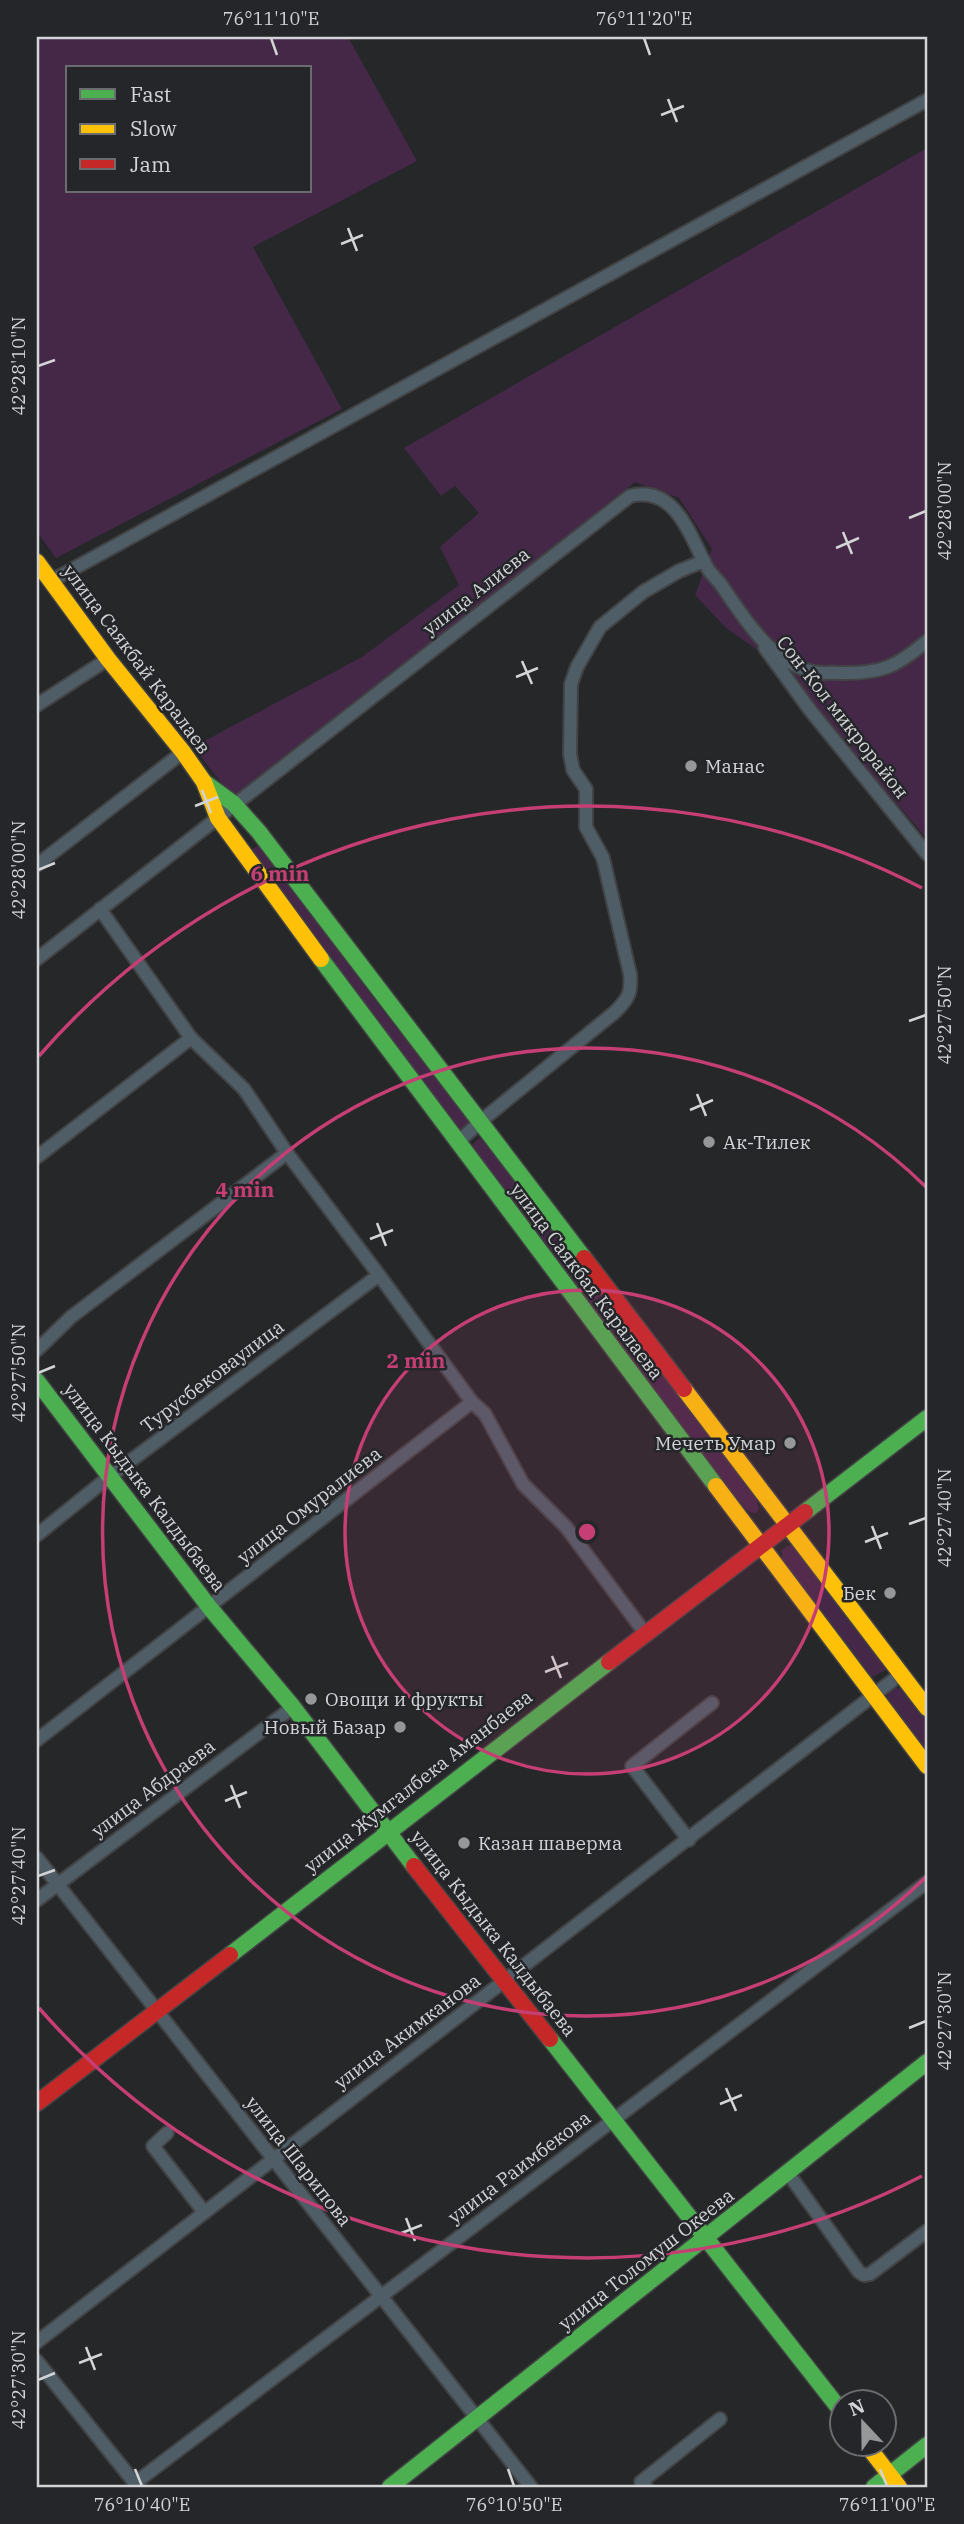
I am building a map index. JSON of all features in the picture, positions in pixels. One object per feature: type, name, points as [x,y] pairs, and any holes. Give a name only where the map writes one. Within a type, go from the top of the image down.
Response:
[{"type":"street","points":[[51,581],[927,100]]},
{"type":"street","name":"улица Алиева","points":[[37,959],[630,496],[638,494],[658,498],[670,506],[687,526],[704,561],[756,635],[784,658],[814,672],[862,674],[895,666],[927,640]]},
{"type":"street","points":[[457,1143],[629,998],[632,988],[620,928],[603,858],[586,827],[586,789],[573,770],[570,754],[571,684],[577,667],[600,627],[643,592],[704,561]]},
{"type":"street","name":"улица Саякбай Каралаев","points":[[37,562],[108,659],[183,752],[204,782],[218,818]]},
{"type":"street","name":"Сон-Кол микрорайон","points":[[756,635],[810,710],[927,854]]},
{"type":"street","points":[[37,705],[108,659]]},
{"type":"street","points":[[37,865],[183,752]]},
{"type":"street","name":"улица Саякбай Каралаев","points":[[204,782],[234,804]]},
{"type":"street","name":"улица Саякбая Каралаева","points":[[234,804],[259,832],[481,1121],[927,1708]]},
{"type":"street","name":"улица Саякбая Каралаева","points":[[218,818],[457,1143],[927,1766]]},
{"type":"street","points":[[100,909],[191,1038],[244,1089],[286,1153],[472,1402],[485,1414],[523,1484],[566,1527],[645,1633]]},
{"type":"street","points":[[37,1157],[191,1038]]},
{"type":"street","points":[[37,1350],[91,1301],[286,1153]]},
{"type":"street","name":"Турусбековаулица","points":[[37,1535],[109,1477],[379,1275]]},
{"type":"street","name":"улица Кыдыка Калдыбаева","points":[[37,1381],[210,1608],[293,1707],[387,1832],[828,2394]]},
{"type":"street","name":"улица Омуралиева","points":[[37,1740],[472,1402]]},
{"type":"street","name":"улица Жумгалбека Аманбаева","points":[[37,2103],[927,1418]]},
{"type":"street","name":"улица Акимканова","points":[[37,2342],[901,1674]]},
{"type":"street","points":[[689,1840],[632,1766],[712,1703]]},
{"type":"street","name":"улица Абдраева","points":[[37,1900],[293,1707]]},
{"type":"street","name":"улица Шарипова","points":[[37,1858],[531,2487]]},
{"type":"street","name":"улица Раимбекова","points":[[137,2485],[381,2296],[927,1882]]},
{"type":"street","name":"улица Толомуш Океева","points":[[390,2487],[927,2062]]},
{"type":"street","points":[[167,2133],[153,2146],[204,2212]]},
{"type":"street","points":[[788,2173],[859,2272],[864,2275],[870,2274],[927,2231]]},
{"type":"street","points":[[37,2361],[137,2485]]},
{"type":"street","points":[[646,2487],[642,2482],[720,2419]]},
{"type":"street","points":[[874,2487],[895,2481],[927,2445]]},
{"type":"street","points":[[877,2458],[895,2481]]},
{"type":"shaded area","points":[[37,37],[348,37],[417,161],[253,247],[342,409],[56,558],[37,532]]},
{"type":"shaded area","points":[[927,148],[927,839],[779,665],[726,628],[695,595],[712,549],[679,498],[635,482],[236,801],[193,747],[362,657],[459,585],[440,547],[479,513],[455,486],[441,496],[404,448]]},
{"type":"shaded area","points":[[259,845],[469,1121],[466,1130],[460,1132],[454,1125],[251,850]]},
{"type":"shaded area","points":[[479,1138],[756,1499],[759,1510],[756,1513],[745,1508],[710,1463],[471,1146]]},
{"type":"shaded area","points":[[793,1546],[886,1665],[886,1670],[872,1677],[866,1674],[782,1561],[782,1550]]},
{"type":"shaded area","points":[[905,1689],[927,1719],[927,1752],[889,1701],[887,1695],[890,1690]]},
{"type":"traffic: fast","points":[[204,782],[234,804],[259,832],[584,1258]]},
{"type":"traffic: fast","points":[[321,959],[716,1486]]},
{"type":"traffic: fast","points":[[37,1381],[210,1608],[293,1707],[414,1866]]},
{"type":"traffic: fast","points":[[805,1512],[927,1418]]},
{"type":"traffic: fast","points":[[230,1955],[609,1662]]},
{"type":"traffic: fast","points":[[550,2039],[828,2394]]},
{"type":"traffic: fast","points":[[390,2487],[927,2062]]},
{"type":"traffic: fast","points":[[874,2487],[927,2445]]},
{"type":"traffic: slow","points":[[37,562],[108,659],[183,752],[204,782],[218,818],[321,959]]},
{"type":"traffic: slow","points":[[684,1389],[927,1708]]},
{"type":"traffic: slow","points":[[716,1486],[927,1766]]},
{"type":"traffic: slow","points":[[877,2458],[899,2487]]},
{"type":"traffic: jam","points":[[584,1258],[684,1389]]},
{"type":"traffic: jam","points":[[609,1662],[805,1512]]},
{"type":"traffic: jam","points":[[414,1866],[550,2039]]},
{"type":"traffic: jam","points":[[37,2103],[230,1955]]},
{"type":"place","name":"Манас","points":[[691,766]]},
{"type":"place","name":"Ак-Тилек","points":[[709,1142]]},
{"type":"place","name":"Мечеть Умар","points":[[790,1443]]},
{"type":"place","name":"Бек","points":[[890,1593]]},
{"type":"place","name":"Овощи и фрукты","points":[[311,1699]]},
{"type":"place","name":"Новый Базар","points":[[400,1727]]},
{"type":"place","name":"Казан шаверма","points":[[464,1843]]}]
